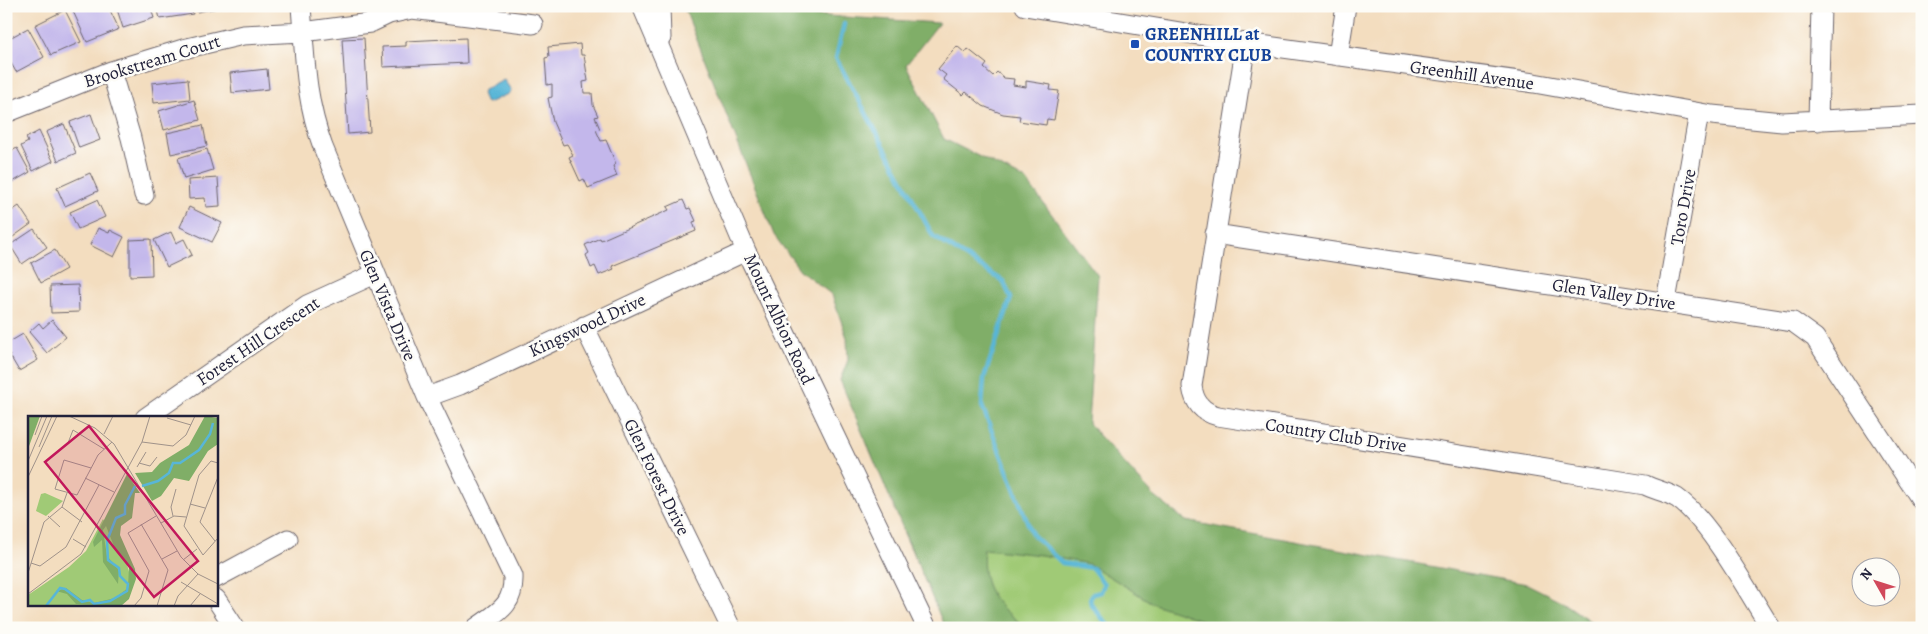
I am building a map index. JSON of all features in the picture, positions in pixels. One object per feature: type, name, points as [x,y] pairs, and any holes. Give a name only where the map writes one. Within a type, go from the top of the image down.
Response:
[{"type":"street","name":"Glen Vista Drive","points":[[301,6],[307,94],[313,120],[427,397],[513,576],[514,592],[504,607],[476,628]]},
{"type":"street","name":"Mount Albion Road","points":[[642,6],[746,251],[927,628]]},
{"type":"street","points":[[660,6],[661,49]]},
{"type":"street","name":"Greenhill Avenue","points":[[1025,6],[1246,43],[1534,83],[1699,113],[1782,122],[1922,115]]},
{"type":"street","points":[[1338,56],[1346,6]]},
{"type":"street","points":[[1818,121],[1821,6]]},
{"type":"street","name":"Brookstream Court","points":[[6,113],[111,71],[183,49],[244,35],[303,32],[370,23],[389,14],[412,9],[533,24]]},
{"type":"street","name":"Country Club Drive","points":[[1246,43],[1192,386],[1197,404],[1209,414],[1645,485],[1662,491],[1676,498],[1696,514],[1771,628]]},
{"type":"street","points":[[111,71],[131,138],[144,195]]},
{"type":"street","name":"Toro Drive","points":[[1666,301],[1699,113]]},
{"type":"street","name":"Glen Valley Drive","points":[[1215,234],[1666,301],[1799,324],[1815,338],[1922,501]]},
{"type":"street","name":"Kingswood Drive","points":[[427,397],[460,385],[746,251]]},
{"type":"street","name":"Forest Hill Crescent","points":[[148,416],[307,305],[375,274]]},
{"type":"street","name":"Glen Forest Drive","points":[[584,326],[731,628]]},
{"type":"street","points":[[218,577],[288,539]]},
{"type":"street","points":[[218,603],[235,628]]},
{"type":"green space","points":[[684,7],[939,23],[906,65],[944,139],[1026,180],[1098,276],[1088,423],[1154,496],[1186,521],[1527,584],[1561,601],[1600,628],[1280,628],[1213,624],[1154,604],[1089,564],[1041,555],[984,549],[983,563],[985,575],[992,595],[1007,612],[1027,628],[945,628],[840,380],[848,360],[847,338],[832,295],[800,270],[774,235]]},
{"type":"green space","points":[[902,529],[1115,553],[1394,628],[946,628]]},
{"type":"water","points":[[504,80],[511,90],[510,93],[488,103],[485,102],[482,93],[484,90]]},
{"type":"building","points":[[78,6],[108,6],[119,29],[87,42],[72,9]]},
{"type":"building","points":[[116,6],[150,6],[154,18],[123,28]]},
{"type":"building","points":[[157,6],[191,6],[193,14],[160,19]]},
{"type":"building","points":[[196,6],[224,6],[224,7],[197,12]]},
{"type":"building","points":[[65,10],[81,42],[51,55],[35,25]]},
{"type":"building","points":[[28,28],[44,57],[16,72],[6,54],[6,40]]},
{"type":"building","points":[[364,38],[370,132],[348,134],[342,39]]},
{"type":"building","points":[[466,38],[467,63],[383,67],[382,47],[406,46],[406,41]]},
{"type":"building","points":[[580,44],[581,55],[584,55],[588,81],[583,82],[584,93],[592,93],[593,105],[598,116],[595,117],[600,129],[596,130],[601,141],[606,140],[616,164],[613,166],[617,176],[588,188],[584,179],[580,181],[569,157],[573,155],[567,144],[563,145],[553,122],[548,98],[552,97],[552,84],[547,85],[545,58],[549,57],[548,47]]},
{"type":"building","points":[[957,46],[965,53],[968,49],[987,64],[984,68],[993,76],[997,72],[1004,78],[1014,79],[1013,85],[1026,87],[1026,81],[1051,85],[1050,90],[1059,91],[1054,120],[1047,119],[1046,125],[1019,121],[1020,116],[1003,114],[983,106],[966,92],[963,95],[943,79],[946,75],[938,69]]},
{"type":"building","points":[[267,69],[269,89],[232,93],[230,73]]},
{"type":"building","points":[[188,79],[190,99],[154,103],[152,83]]},
{"type":"building","points":[[194,100],[200,120],[164,130],[159,111]]},
{"type":"building","points":[[91,114],[100,140],[79,148],[70,122]]},
{"type":"building","points":[[64,124],[76,153],[58,161],[46,132]]},
{"type":"building","points":[[203,125],[207,146],[171,154],[167,133]]},
{"type":"building","points":[[39,131],[53,161],[33,171],[21,146],[28,142],[26,138]]},
{"type":"building","points":[[17,148],[30,172],[11,183],[6,174],[6,154]]},
{"type":"building","points":[[207,149],[213,170],[184,179],[178,158]]},
{"type":"building","points":[[90,173],[98,191],[65,206],[57,188]]},
{"type":"building","points":[[218,178],[220,206],[206,207],[205,198],[189,199],[188,180]]},
{"type":"building","points":[[97,200],[105,217],[78,229],[70,212]]},
{"type":"building","points":[[683,200],[687,209],[690,208],[696,221],[693,222],[696,231],[612,266],[614,269],[599,275],[595,266],[591,268],[586,255],[589,253],[585,245],[600,238],[601,240],[669,210],[667,207]]},
{"type":"building","points":[[19,206],[31,224],[6,242],[6,215]]},
{"type":"building","points":[[189,207],[222,223],[212,242],[180,227]]},
{"type":"building","points":[[98,228],[109,233],[110,230],[124,237],[114,257],[90,245]]},
{"type":"building","points":[[34,229],[47,247],[22,264],[10,245]]},
{"type":"building","points":[[171,232],[176,243],[184,239],[192,255],[167,267],[154,240]]},
{"type":"building","points":[[151,239],[152,275],[130,276],[130,240]]},
{"type":"building","points":[[55,250],[66,269],[41,283],[31,263]]},
{"type":"building","points":[[78,285],[79,312],[51,313],[50,286]]},
{"type":"building","points":[[52,320],[66,337],[47,353],[29,332],[39,323],[43,328]]},
{"type":"building","points":[[23,334],[38,360],[19,371],[6,349],[6,344]]},
{"type":"waterway","points":[[844,24],[836,58],[933,236],[1003,281],[1011,298],[984,378],[982,406],[1032,534],[1062,563],[1092,568],[1104,584],[1101,592],[1093,594],[1090,599],[1091,604],[1110,628]]},
{"type":"place","name":"GREENHILL at COUNTRY CLUB","points":[[1135,44]]}]
